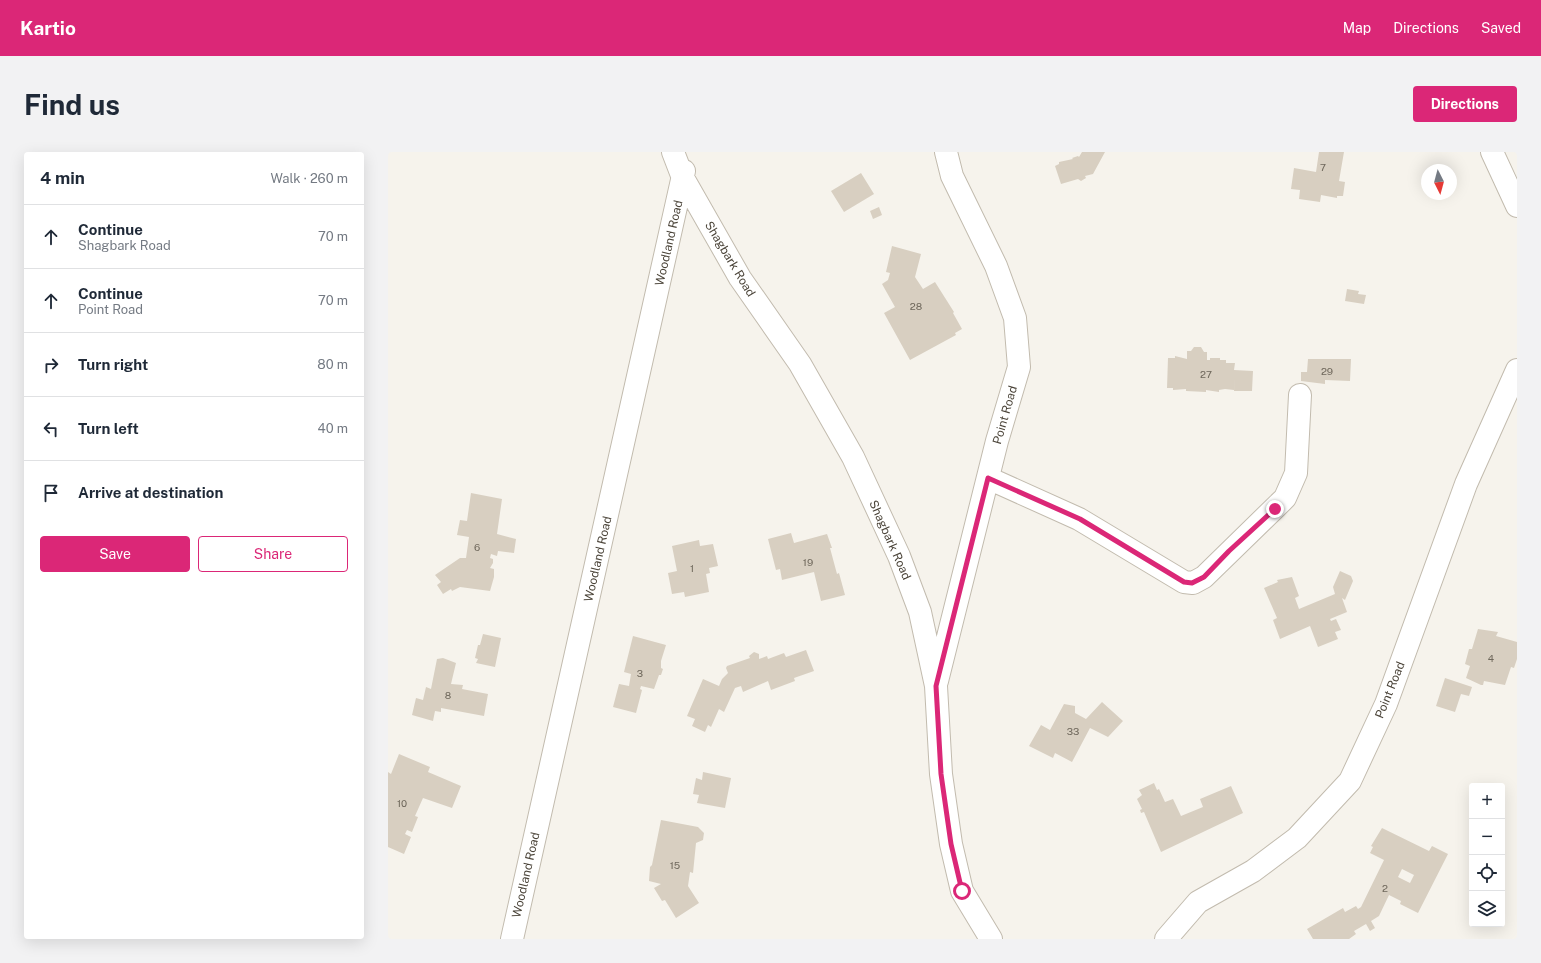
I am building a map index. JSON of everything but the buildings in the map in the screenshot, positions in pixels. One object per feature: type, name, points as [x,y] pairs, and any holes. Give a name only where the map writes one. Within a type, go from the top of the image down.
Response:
[{"type":"street","name":"Shagbark Road","points":[[673,152],[683,178],[740,278],[800,364],[853,457],[899,556],[917,605],[936,686],[941,774],[951,844],[962,891],[991,939]]},
{"type":"street","points":[[683,178],[685,152]]},
{"type":"street","name":"Point Road","points":[[936,686],[988,478],[1019,367],[1015,318],[996,266],[952,176],[946,152]]},
{"type":"street","points":[[1492,152],[1517,206]]},
{"type":"street","name":"Woodland Road","points":[[512,939],[683,178]]},
{"type":"street","name":"Point Road","points":[[1166,939],[1198,902],[1253,871],[1297,838],[1350,781],[1386,704],[1466,484],[1517,370]]},
{"type":"street","points":[[988,478],[1080,519],[1184,582],[1192,583],[1204,577],[1285,498],[1296,473],[1300,395]]},
{"type":"route","points":[[962,891],[951,844],[941,774],[936,686],[988,478],[1080,519],[1184,582],[1192,583],[1198,582],[1204,577],[1229,551],[1275,509]]}]
